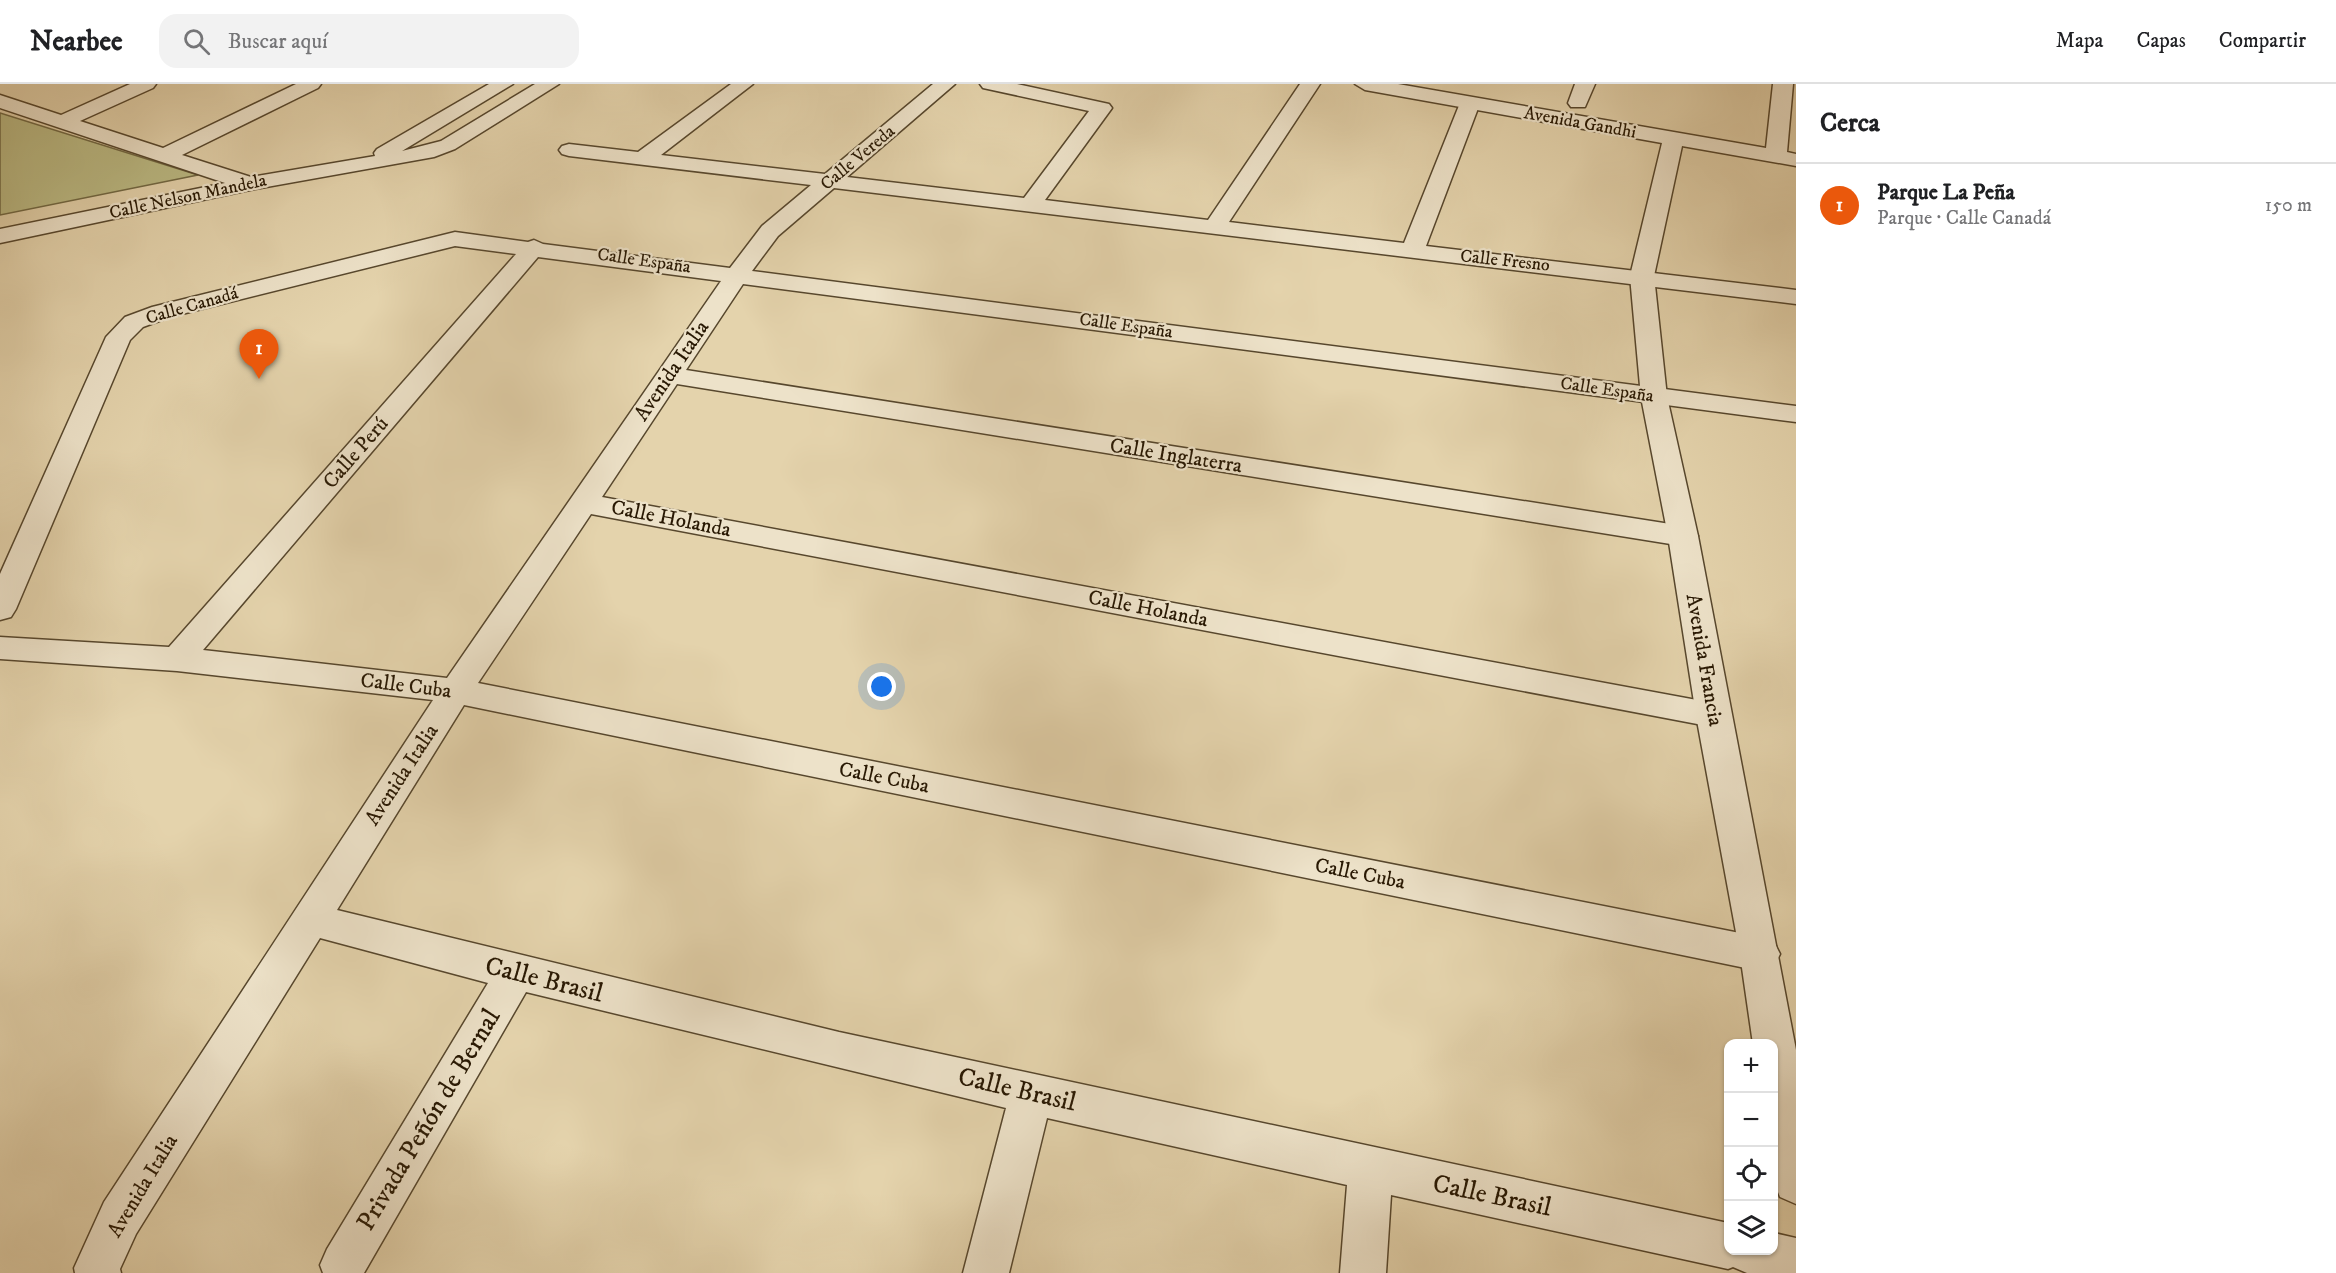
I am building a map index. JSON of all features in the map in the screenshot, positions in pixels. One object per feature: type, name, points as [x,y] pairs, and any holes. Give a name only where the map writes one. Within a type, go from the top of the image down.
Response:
[{"type":"street","points":[[64,121],[146,84]]},
{"type":"street","points":[[167,154],[311,84]]},
{"type":"street","name":"Calle Nelson Mandela","points":[[376,160],[400,142],[503,84]]},
{"type":"street","name":"Calle Nelson Mandela","points":[[0,236],[250,184],[376,160],[427,153],[448,145],[549,84]]},
{"type":"street","points":[[642,159],[743,84]]},
{"type":"street","name":"Calle Vereda","points":[[770,231],[945,84]]},
{"type":"street","points":[[990,84],[1102,108],[1029,207]]},
{"type":"street","points":[[1214,228],[1310,84]]},
{"type":"street","name":"Avenida Gandhi","points":[[1365,84],[1578,103],[1786,149]]},
{"type":"street","points":[[1578,103],[1585,84]]},
{"type":"street","points":[[1783,84],[1786,149]]},
{"type":"street","points":[[1412,251],[1470,94]]},
{"type":"street","name":"Avenida Gandhi","points":[[1470,94],[1673,140],[1786,149]]},
{"type":"street","points":[[0,100],[167,154],[250,184]]},
{"type":"street","name":"Avenida Francia","points":[[1673,140],[1642,276],[1654,397],[1683,536],[1713,715],[1760,954],[1796,1182]]},
{"type":"street","name":"Calle Fresno","points":[[569,150],[1029,207],[1642,276],[1796,297]]},
{"type":"street","name":"Avenida Italia","points":[[98,1273],[97,1268],[120,1218],[456,691],[669,375],[770,231]]},
{"type":"street","name":"Calle España","points":[[455,238],[1796,414]]},
{"type":"street","name":"Calle Canadá","points":[[0,609],[119,337],[134,322],[161,312],[455,238]]},
{"type":"street","name":"Calle Perú","points":[[177,659],[534,247]]},
{"type":"street","name":"Calle Inglaterra","points":[[669,375],[1683,536]]},
{"type":"street","name":"Calle Holanda","points":[[584,503],[1713,715]]},
{"type":"street","name":"Calle Cuba","points":[[0,648],[177,659],[456,691],[1760,954]]},
{"type":"street","name":"Calle Brasil","points":[[309,919],[515,974],[1031,1094],[1370,1170],[1724,1245]]},
{"type":"street","name":"Privada Peñón de Bernal","points":[[343,1265],[515,974]]},
{"type":"street","points":[[986,1273],[1031,1094]]},
{"type":"street","points":[[1363,1273],[1370,1170]]},
{"type":"street","points":[[1767,1255],[1796,1261]]},
{"type":"shaded area","points":[[0,113],[198,175],[0,215]]},
{"type":"place","name":"Parque La Peña","points":[[259,379]]}]
